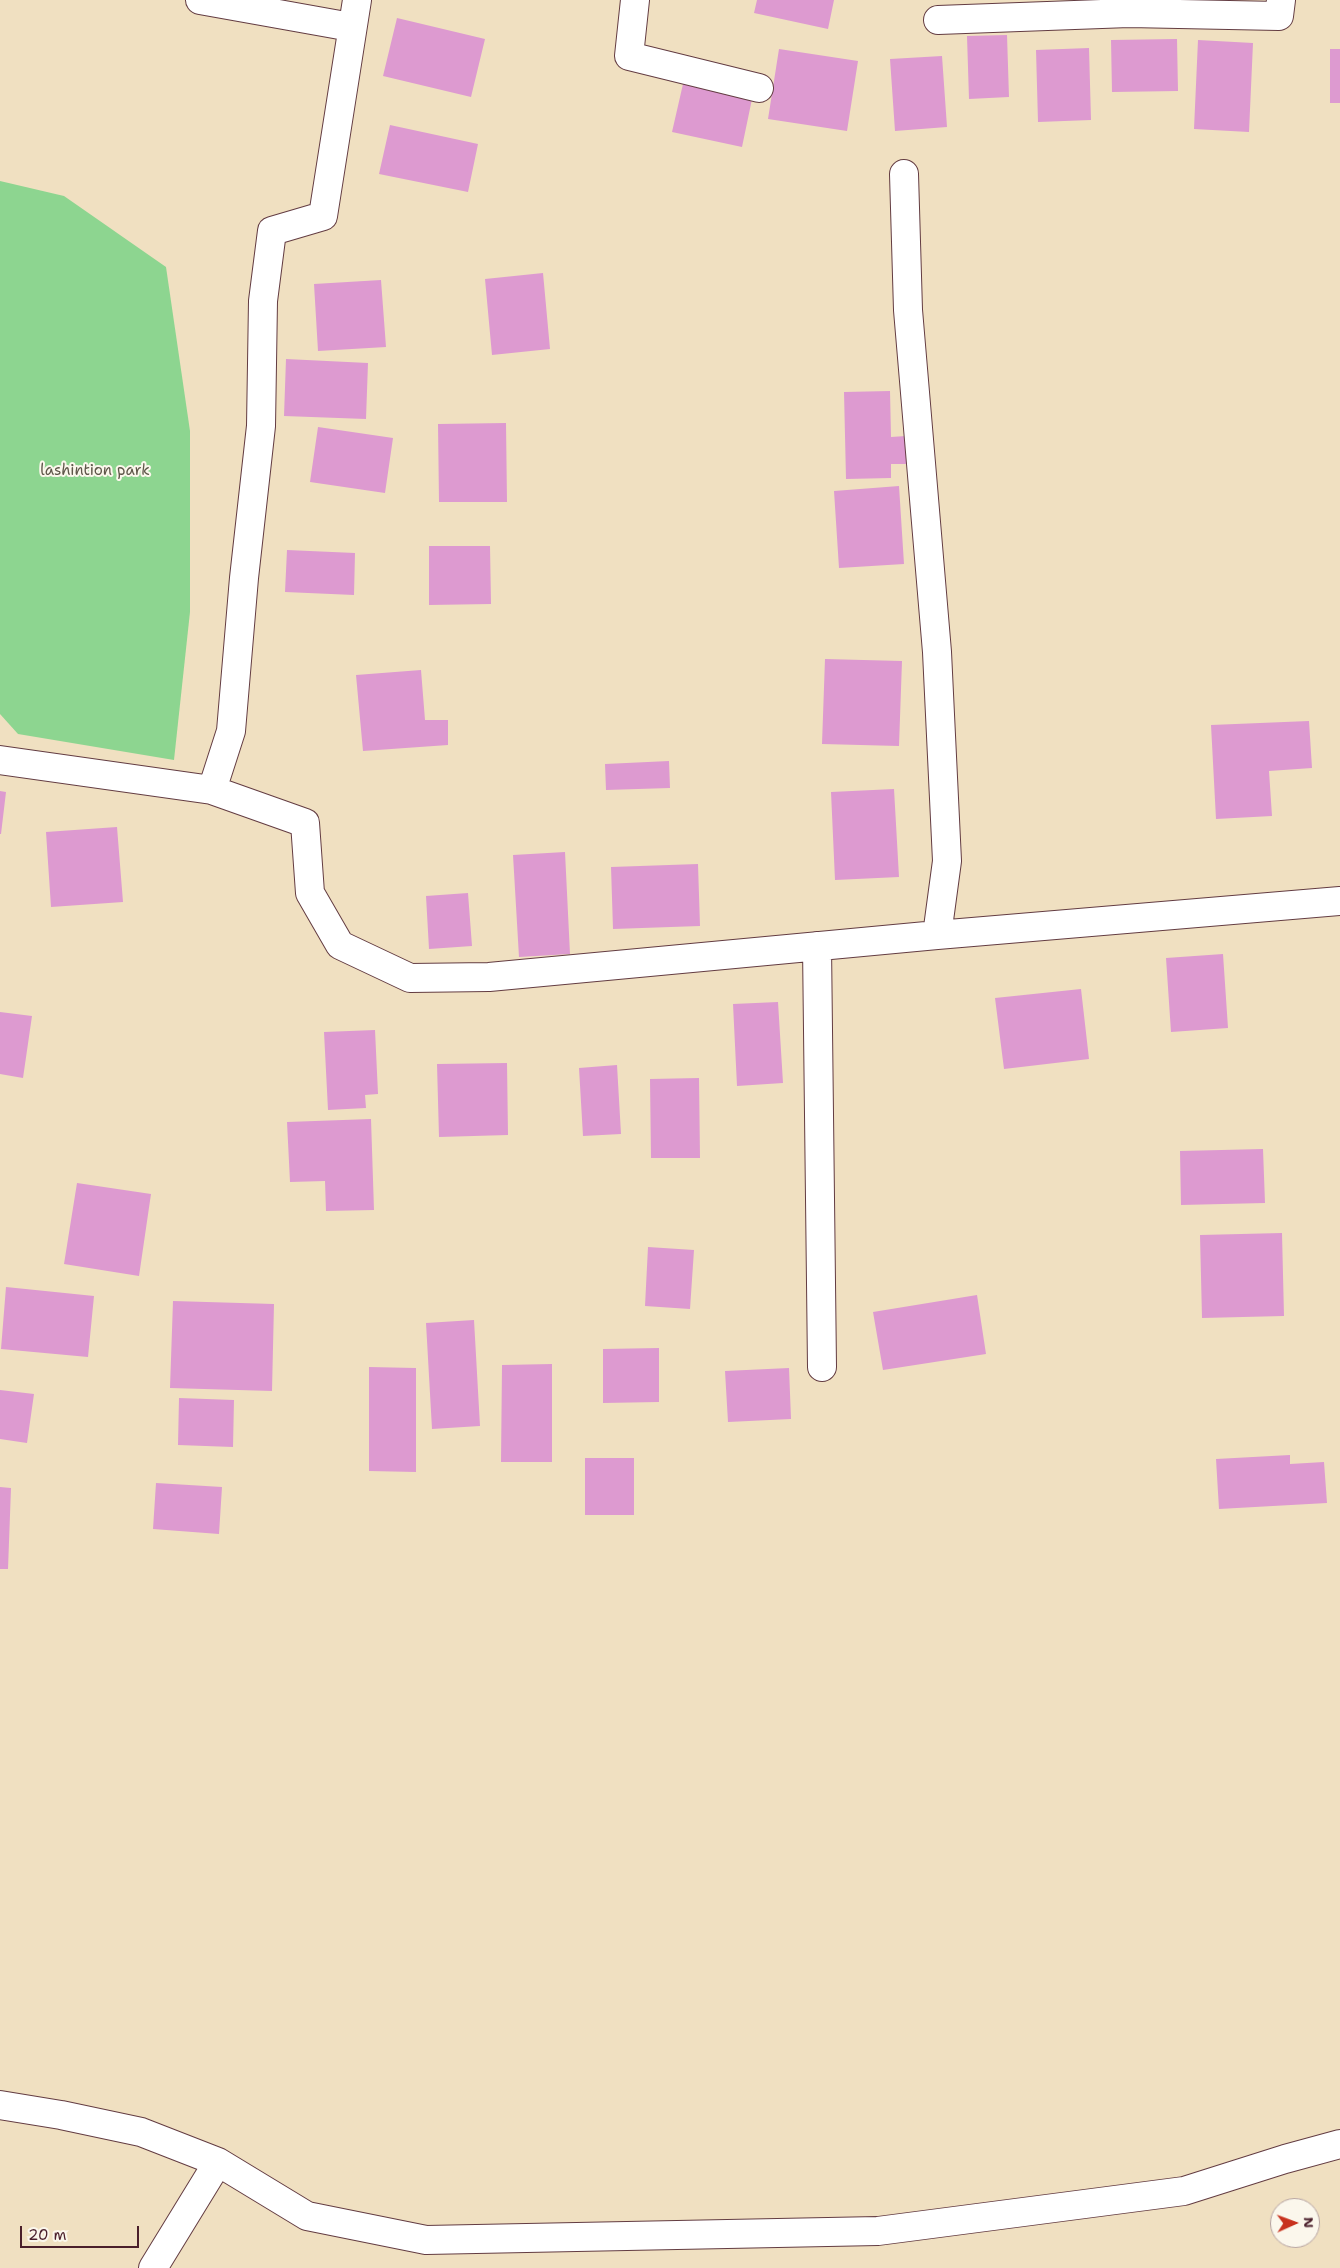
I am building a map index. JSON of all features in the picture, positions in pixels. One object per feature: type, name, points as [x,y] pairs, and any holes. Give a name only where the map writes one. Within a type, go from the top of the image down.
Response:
[{"type":"street","points":[[200,0],[351,27]]},
{"type":"street","points":[[212,790],[231,731],[244,578],[260,426],[263,301],[272,231],[323,216],[351,27],[357,0]]},
{"type":"street","points":[[635,0],[629,56],[759,88]]},
{"type":"street","points":[[938,20],[1129,13],[1279,16],[1281,0]]},
{"type":"street","points":[[904,174],[908,310],[937,652],[947,861],[937,935]]},
{"type":"street","points":[[0,760],[212,790],[304,823],[310,893],[340,945],[410,978],[489,977],[937,935],[1340,901]]},
{"type":"street","points":[[817,946],[822,1367]]},
{"type":"street","points":[[0,2105],[61,2115],[141,2132],[218,2162],[307,2216],[426,2240],[878,2231],[1184,2191],[1340,2144]]},
{"type":"street","points":[[153,2268],[218,2162]]},
{"type":"green space","name":"lashintion park","points":[[0,181],[64,196],[166,267],[190,431],[190,612],[174,760],[18,734],[0,714]]},
{"type":"building","points":[[757,0],[834,0],[828,29],[754,13]]},
{"type":"building","points":[[397,18],[485,39],[471,97],[383,76]]},
{"type":"building","points":[[1007,35],[1009,97],[969,99],[967,36]]},
{"type":"building","points":[[1177,39],[1178,91],[1112,92],[1111,40]]},
{"type":"building","points":[[1198,40],[1253,43],[1249,132],[1194,129]]},
{"type":"building","points":[[1089,48],[1091,120],[1038,122],[1036,50]]},
{"type":"building","points":[[779,49],[858,61],[847,131],[768,119]]},
{"type":"building","points":[[1330,49],[1340,49],[1340,103],[1330,103]]},
{"type":"building","points":[[942,56],[947,127],[895,131],[890,59]]},
{"type":"building","points":[[683,84],[752,99],[742,147],[672,132]]},
{"type":"building","points":[[390,125],[478,144],[468,192],[379,174]]},
{"type":"building","points":[[543,273],[550,349],[492,355],[485,279]]},
{"type":"building","points":[[381,280],[386,347],[318,351],[314,284]]},
{"type":"building","points":[[286,359],[368,363],[366,419],[284,416]]},
{"type":"building","points":[[890,391],[891,437],[906,436],[907,464],[891,464],[891,478],[846,479],[844,392]]},
{"type":"building","points":[[506,423],[507,502],[439,502],[438,424]]},
{"type":"building","points":[[318,427],[393,438],[385,493],[310,482]]},
{"type":"building","points":[[899,486],[904,564],[839,568],[834,491]]},
{"type":"building","points":[[429,546],[490,546],[491,604],[429,605]]},
{"type":"building","points":[[287,550],[355,553],[354,595],[285,592]]},
{"type":"building","points":[[825,659],[902,661],[899,746],[822,744]]},
{"type":"building","points":[[421,670],[425,720],[448,720],[448,745],[363,751],[356,675]]},
{"type":"building","points":[[1309,721],[1312,768],[1269,771],[1272,816],[1216,819],[1211,725]]},
{"type":"building","points":[[669,761],[670,788],[606,790],[605,764]]},
{"type":"building","points":[[894,789],[899,877],[835,880],[831,792]]},
{"type":"building","points":[[0,791],[6,792],[1,834],[0,834]]},
{"type":"building","points":[[117,827],[123,902],[51,907],[46,832]]},
{"type":"building","points":[[565,852],[570,954],[519,957],[513,855]]},
{"type":"building","points":[[698,864],[700,926],[613,929],[611,867]]},
{"type":"building","points":[[468,893],[472,946],[429,949],[426,896]]},
{"type":"building","points":[[1223,954],[1228,1028],[1171,1032],[1166,958]]},
{"type":"building","points":[[1081,989],[1089,1059],[1004,1069],[995,998]]},
{"type":"building","points":[[778,1002],[783,1083],[737,1086],[733,1004]]},
{"type":"building","points":[[0,1012],[32,1016],[23,1078],[0,1074]]},
{"type":"building","points":[[375,1030],[378,1094],[365,1095],[366,1108],[328,1110],[324,1032]]},
{"type":"building","points":[[507,1063],[508,1135],[439,1137],[437,1064]]},
{"type":"building","points":[[617,1065],[621,1134],[583,1136],[579,1068]]},
{"type":"building","points":[[699,1078],[700,1158],[651,1158],[650,1079]]},
{"type":"building","points":[[371,1119],[374,1210],[326,1211],[325,1181],[290,1182],[287,1122]]},
{"type":"building","points":[[1263,1149],[1265,1203],[1181,1205],[1180,1151]]},
{"type":"building","points":[[77,1183],[151,1194],[139,1276],[64,1264]]},
{"type":"building","points":[[1282,1233],[1284,1316],[1202,1318],[1200,1235]]},
{"type":"building","points":[[648,1247],[694,1250],[690,1309],[645,1306]]},
{"type":"building","points":[[6,1287],[94,1296],[88,1357],[1,1349]]},
{"type":"building","points":[[977,1295],[986,1354],[883,1370],[873,1312]]},
{"type":"building","points":[[173,1301],[274,1304],[272,1391],[170,1388]]},
{"type":"building","points":[[474,1320],[480,1426],[432,1429],[426,1323]]},
{"type":"building","points":[[659,1348],[659,1402],[603,1403],[603,1349]]},
{"type":"building","points":[[552,1364],[552,1462],[501,1462],[502,1365]]},
{"type":"building","points":[[369,1367],[416,1368],[416,1472],[369,1471]]},
{"type":"building","points":[[789,1368],[791,1419],[728,1422],[725,1371]]},
{"type":"building","points":[[0,1390],[34,1394],[27,1443],[0,1439]]},
{"type":"building","points":[[179,1398],[234,1400],[233,1447],[178,1445]]},
{"type":"building","points":[[1290,1455],[1290,1464],[1324,1462],[1327,1503],[1219,1509],[1216,1459]]},
{"type":"building","points":[[585,1458],[634,1458],[634,1515],[585,1515]]},
{"type":"building","points":[[156,1483],[222,1487],[219,1534],[153,1529]]},
{"type":"building","points":[[0,1487],[11,1488],[8,1569],[0,1569]]}]
